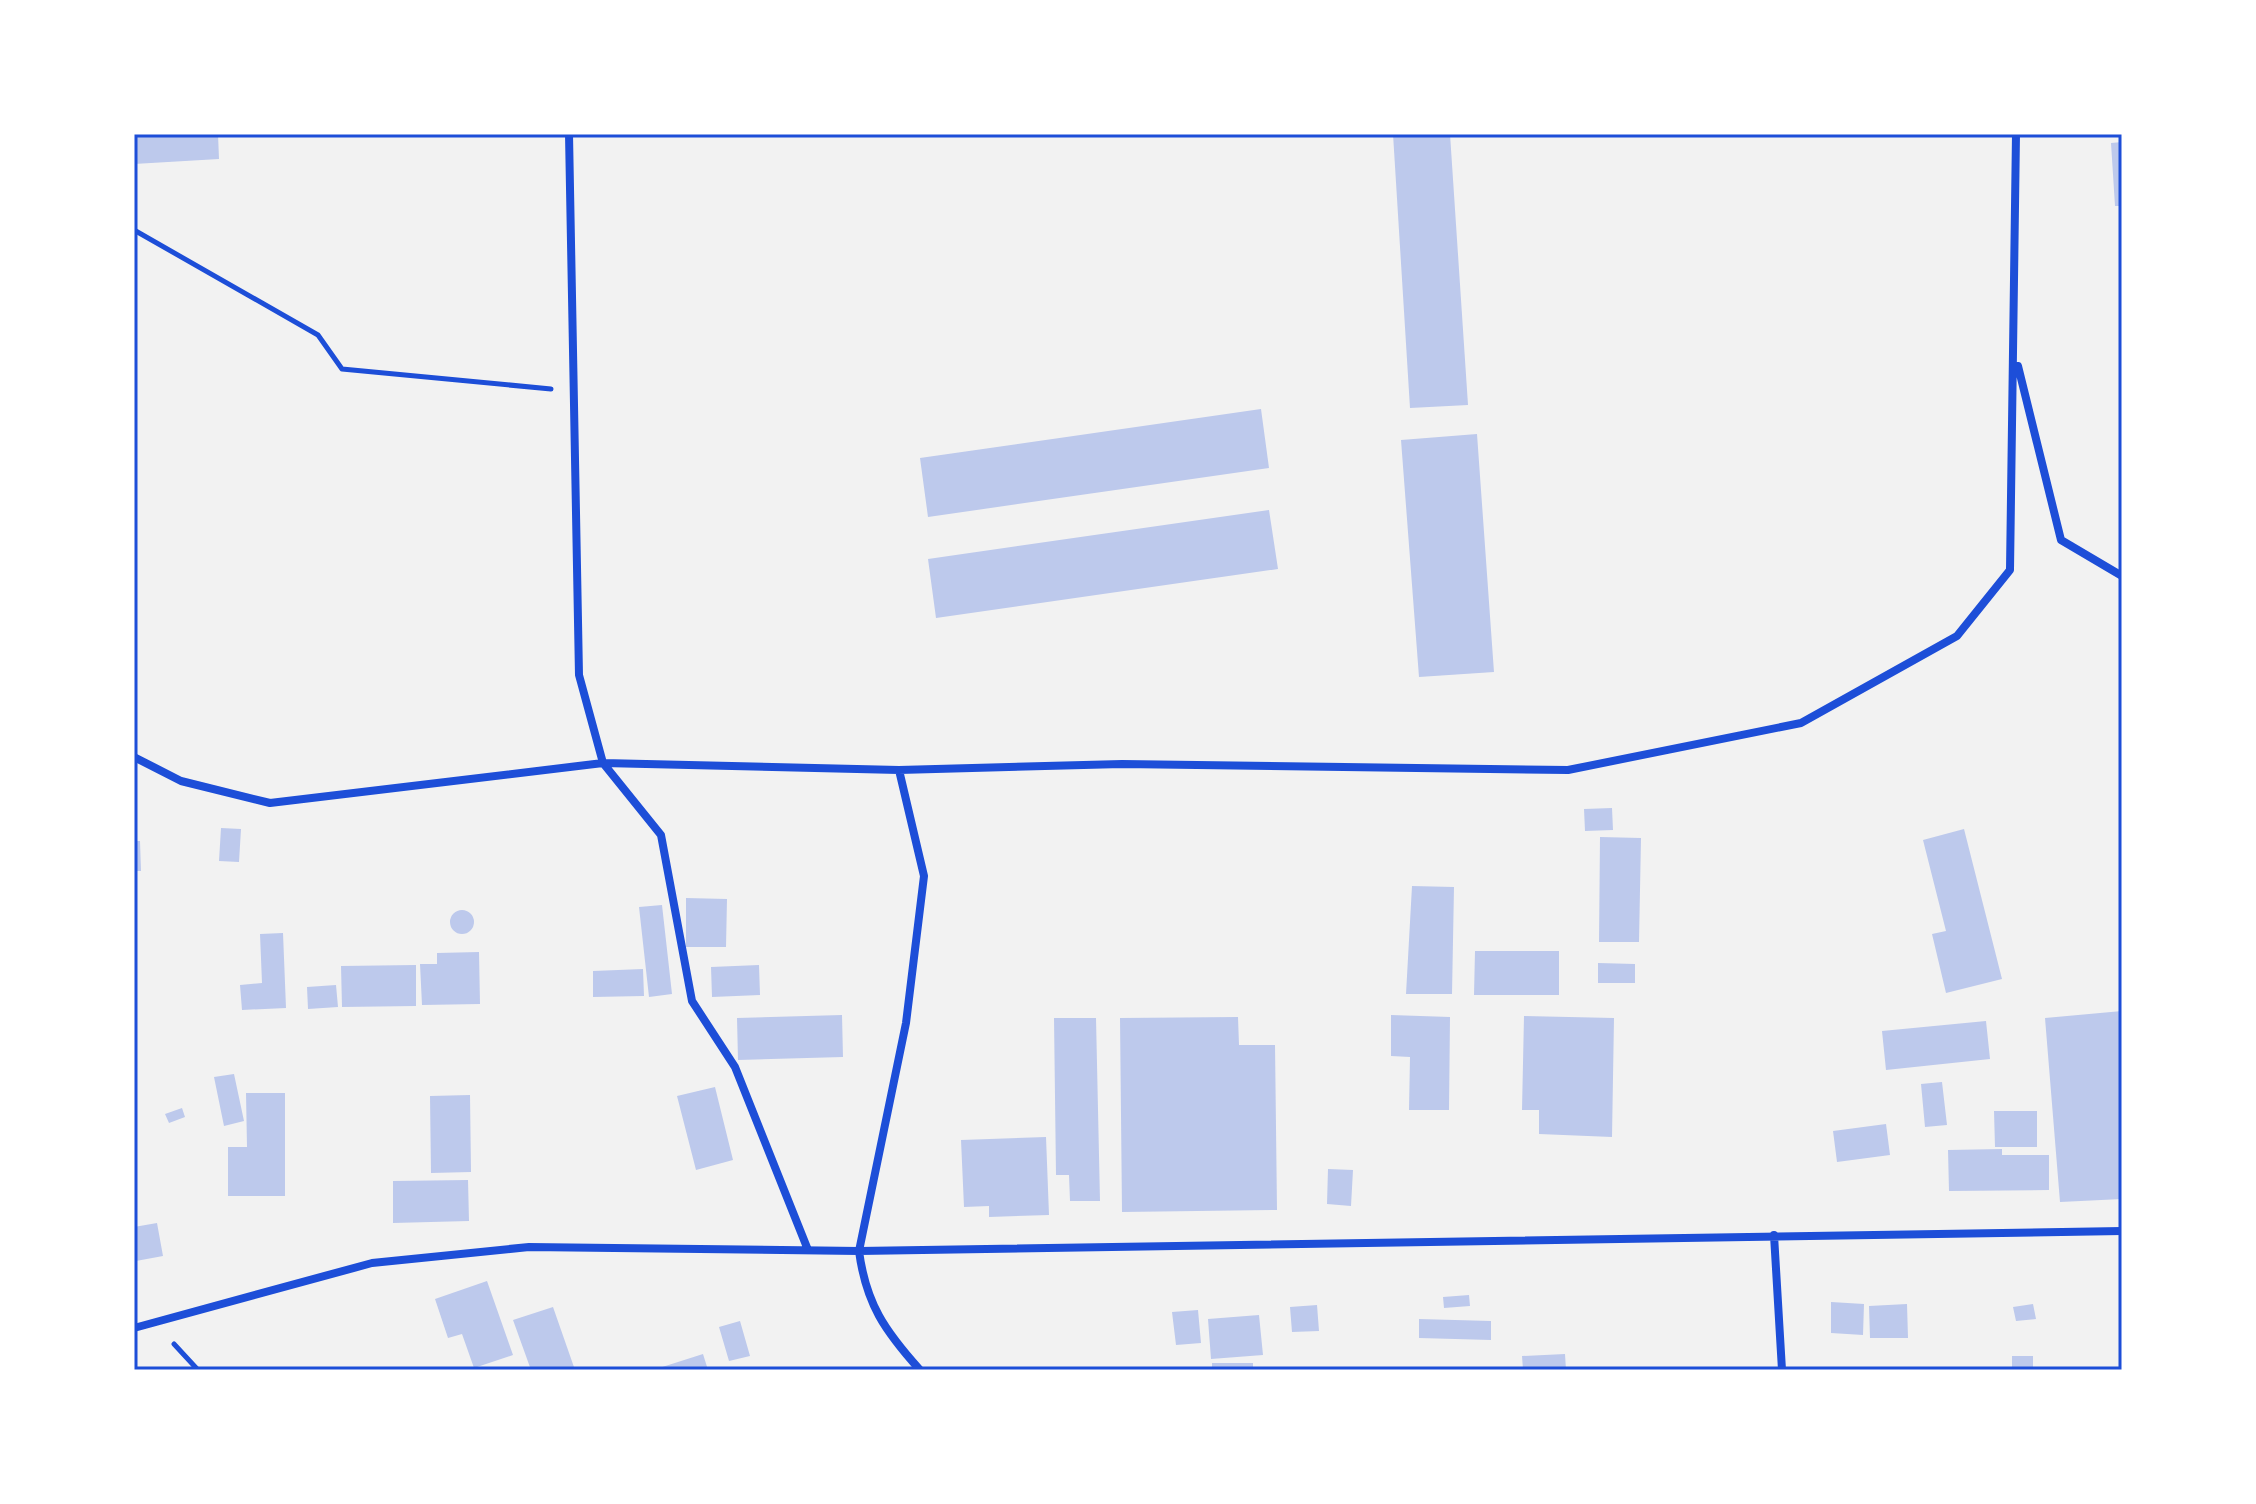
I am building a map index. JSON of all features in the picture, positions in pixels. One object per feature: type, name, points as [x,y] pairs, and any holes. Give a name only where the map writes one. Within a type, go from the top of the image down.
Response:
[{"type":"street","points":[[569,134],[579,675],[603,763],[661,835],[692,1001],[735,1067],[808,1250]]},
{"type":"street","points":[[134,757],[181,781],[270,803],[603,763],[899,770],[1122,764],[1568,770],[1801,723],[1957,636],[2010,570],[2016,134]]},
{"type":"street","points":[[2015,353],[2061,540],[2122,576]]},
{"type":"street","points":[[899,770],[924,876],[906,1023],[859,1251],[863,1284],[885,1331],[920,1370]]},
{"type":"street","points":[[134,1328],[372,1263],[529,1247],[859,1251],[2122,1231]]},
{"type":"street","points":[[1774,1235],[1782,1370]]},
{"type":"path","points":[[134,230],[318,335],[342,369],[574,391]]},
{"type":"building","points":[[134,134],[218,134],[219,159],[134,164]]},
{"type":"building","points":[[1393,134],[1450,134],[1468,405],[1410,408]]},
{"type":"building","points":[[2122,142],[2122,206],[2115,206],[2111,143]]},
{"type":"building","points":[[1261,409],[1269,468],[928,517],[920,458]]},
{"type":"building","points":[[1477,434],[1494,672],[1419,677],[1401,440]]},
{"type":"building","points":[[1269,510],[1278,569],[936,618],[928,559]]},
{"type":"building","points":[[1612,808],[1613,830],[1585,831],[1584,809]]},
{"type":"building","points":[[221,828],[241,829],[239,862],[219,861]]},
{"type":"building","points":[[1964,829],[2002,979],[1946,993],[1932,934],[1946,931],[1923,840]]},
{"type":"building","points":[[1600,837],[1641,838],[1639,942],[1599,942]]},
{"type":"building","points":[[134,841],[140,841],[141,871],[134,871]]},
{"type":"building","points":[[1412,886],[1454,887],[1452,994],[1406,994]]},
{"type":"building","points":[[686,898],[727,899],[726,947],[686,947]]},
{"type":"building","points":[[662,905],[672,994],[649,997],[639,907]]},
{"type":"building","points":[[462,910],[471,913],[474,922],[471,931],[462,934],[453,931],[450,922],[453,913]]},
{"type":"building","points":[[283,933],[286,1008],[242,1010],[240,985],[262,983],[260,934]]},
{"type":"building","points":[[1475,951],[1559,951],[1559,995],[1474,995]]},
{"type":"building","points":[[479,952],[480,1004],[422,1005],[420,964],[437,964],[437,953]]},
{"type":"building","points":[[1598,963],[1635,964],[1635,983],[1598,983]]},
{"type":"building","points":[[416,965],[416,1006],[342,1007],[341,966]]},
{"type":"building","points":[[759,965],[760,995],[712,997],[711,967]]},
{"type":"building","points":[[643,969],[644,996],[593,997],[593,971]]},
{"type":"building","points":[[336,985],[338,1007],[308,1009],[307,987]]},
{"type":"building","points":[[2122,1011],[2122,1199],[2060,1202],[2045,1018]]},
{"type":"building","points":[[842,1015],[843,1057],[738,1060],[737,1018]]},
{"type":"building","points":[[1391,1015],[1450,1017],[1449,1110],[1409,1110],[1410,1057],[1391,1056]]},
{"type":"building","points":[[1524,1016],[1614,1018],[1612,1137],[1539,1134],[1539,1110],[1522,1110]]},
{"type":"building","points":[[1238,1017],[1239,1045],[1275,1045],[1277,1210],[1122,1212],[1120,1018]]},
{"type":"building","points":[[1054,1018],[1096,1018],[1100,1201],[1070,1201],[1069,1175],[1056,1175]]},
{"type":"building","points":[[1986,1021],[1990,1059],[1886,1070],[1882,1031]]},
{"type":"building","points":[[234,1074],[244,1121],[224,1126],[214,1077]]},
{"type":"building","points":[[1942,1082],[1947,1125],[1925,1127],[1921,1084]]},
{"type":"building","points":[[715,1087],[733,1160],[696,1170],[677,1096]]},
{"type":"building","points":[[246,1093],[285,1093],[285,1196],[228,1196],[228,1147],[247,1147]]},
{"type":"building","points":[[470,1095],[471,1172],[431,1173],[430,1096]]},
{"type":"building","points":[[182,1108],[185,1117],[169,1123],[165,1114]]},
{"type":"building","points":[[1994,1111],[2037,1111],[2037,1147],[1995,1147]]},
{"type":"building","points":[[1886,1124],[1890,1155],[1837,1162],[1833,1131]]},
{"type":"building","points":[[1046,1137],[1049,1215],[989,1217],[989,1206],[964,1207],[961,1140]]},
{"type":"building","points":[[2002,1149],[2002,1155],[2049,1155],[2049,1190],[1949,1191],[1948,1150]]},
{"type":"building","points":[[1328,1169],[1353,1170],[1351,1206],[1327,1204]]},
{"type":"building","points":[[468,1180],[469,1221],[393,1223],[393,1181]]},
{"type":"building","points":[[157,1223],[163,1256],[136,1261],[134,1227]]},
{"type":"building","points":[[487,1281],[513,1355],[474,1368],[462,1334],[448,1338],[435,1299]]},
{"type":"building","points":[[1469,1295],[1470,1306],[1444,1308],[1443,1297]]},
{"type":"building","points":[[1831,1302],[1864,1304],[1863,1335],[1831,1333]]},
{"type":"building","points":[[1907,1304],[1908,1338],[1870,1338],[1869,1306]]},
{"type":"building","points":[[2033,1304],[2036,1319],[2016,1321],[2013,1307]]},
{"type":"building","points":[[1317,1305],[1319,1331],[1292,1332],[1290,1307]]},
{"type":"building","points":[[553,1307],[575,1370],[531,1370],[513,1320]]},
{"type":"building","points":[[1198,1310],[1201,1343],[1176,1345],[1172,1312]]},
{"type":"building","points":[[1259,1315],[1263,1355],[1211,1359],[1208,1319]]},
{"type":"building","points":[[1419,1319],[1491,1321],[1491,1340],[1419,1338]]},
{"type":"building","points":[[740,1321],[750,1356],[729,1361],[719,1327]]},
{"type":"building","points":[[703,1354],[708,1370],[656,1370],[656,1369]]},
{"type":"building","points":[[1565,1354],[1566,1370],[1523,1370],[1522,1356]]},
{"type":"building","points":[[2012,1356],[2033,1356],[2033,1370],[2012,1370]]},
{"type":"building","points":[[1212,1363],[1253,1363],[1253,1370],[1212,1370]]}]
